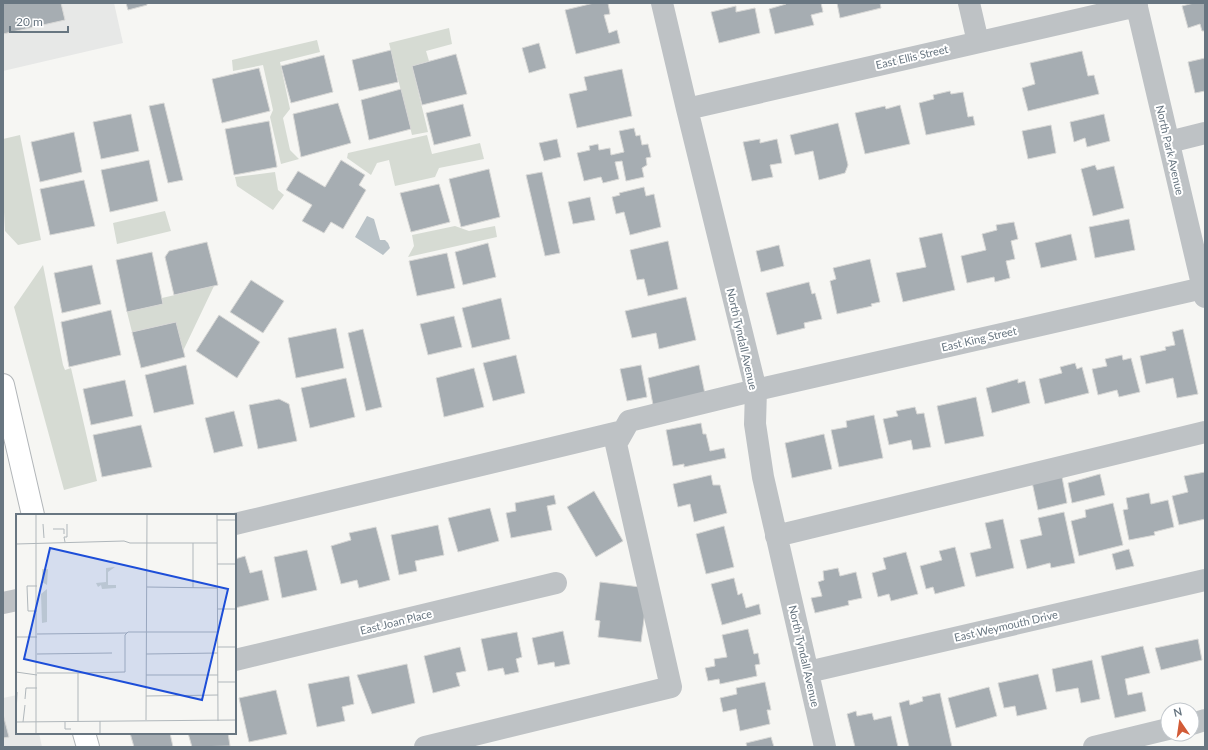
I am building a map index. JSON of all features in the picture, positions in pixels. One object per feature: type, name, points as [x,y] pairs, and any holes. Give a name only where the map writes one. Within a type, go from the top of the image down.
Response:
[{"type":"main road","points":[[3,385],[8,426],[33,514]]},
{"type":"main road","points":[[84,734],[88,747]]},
{"type":"street","name":"North Tyndall Avenue","points":[[662,3],[756,390],[754,424],[763,477],[825,747]]},
{"type":"street","points":[[969,3],[978,42]]},
{"type":"street","name":"East Ellis Street","points":[[687,109],[1136,4]]},
{"type":"street","name":"North Park Avenue","points":[[1136,4],[1204,293]]},
{"type":"street","points":[[1169,142],[1205,133]]},
{"type":"street","name":"East King Street","points":[[623,431],[629,421],[756,390],[1204,293]]},
{"type":"street","points":[[236,524],[623,431]]},
{"type":"street","points":[[425,747],[671,687],[616,444],[623,431]]},
{"type":"street","points":[[776,536],[1205,432]]},
{"type":"street","name":"East Weymouth Drive","points":[[808,672],[1205,580]]},
{"type":"street","name":"East Joan Place","points":[[236,660],[556,583]]},
{"type":"street","points":[[3,603],[16,600]]},
{"type":"street","points":[[1094,747],[1160,731]]},
{"type":"shaded area","points":[[3,3],[114,3],[123,43],[3,71]]},
{"type":"shaded area","points":[[449,28],[452,44],[426,51],[429,61],[412,66],[428,132],[412,135],[389,43]]},
{"type":"shaded area","points":[[317,40],[320,52],[280,62],[290,109],[283,118],[290,150],[299,159],[281,164],[270,117],[273,110],[263,65],[233,71],[232,60]]},
{"type":"shaded area","points":[[20,135],[41,240],[18,245],[5,231],[3,210],[3,139]]},
{"type":"shaded area","points":[[427,135],[432,154],[480,143],[484,159],[439,168],[435,177],[395,186],[389,160],[377,163],[371,175],[347,158],[348,153]]},
{"type":"shaded area","points":[[275,172],[278,190],[284,195],[273,210],[237,186],[235,177]]},
{"type":"shaded area","points":[[165,211],[171,231],[117,244],[113,223]]},
{"type":"shaded area","points":[[367,216],[374,219],[380,240],[385,240],[388,243],[390,248],[383,255],[355,237]]},
{"type":"shaded area","points":[[455,226],[469,231],[495,226],[497,237],[408,257],[414,246],[412,235]]},
{"type":"shaded area","points":[[43,265],[63,365],[65,370],[71,368],[97,481],[64,490],[14,307]]},
{"type":"shaded area","points":[[214,286],[183,351],[175,322],[132,332],[127,312],[163,304],[162,298]]},
{"type":"shaded area","points":[[16,695],[16,734],[39,734],[42,747],[3,747],[3,698]]},
{"type":"building","points":[[3,3],[61,3],[65,20],[3,34]]},
{"type":"building","points":[[126,3],[147,3],[147,5],[128,10]]},
{"type":"building","points":[[594,3],[608,3],[610,14],[604,15],[609,33],[617,30],[620,43],[576,54],[565,10]]},
{"type":"building","points":[[786,3],[821,3],[823,12],[811,15],[814,25],[775,34],[769,9]]},
{"type":"building","points":[[837,3],[880,3],[881,8],[840,18]]},
{"type":"building","points":[[1194,3],[1205,3],[1205,31],[1202,31],[1200,24],[1188,28],[1182,6]]},
{"type":"building","points":[[736,6],[736,12],[755,8],[760,33],[719,43],[711,12]]},
{"type":"building","points":[[539,43],[546,68],[529,73],[522,48]]},
{"type":"building","points":[[391,50],[398,82],[359,91],[352,60]]},
{"type":"building","points":[[1082,51],[1088,76],[1094,75],[1099,94],[1028,111],[1022,88],[1035,84],[1030,63]]},
{"type":"building","points":[[456,54],[467,94],[422,105],[412,66]]},
{"type":"building","points":[[324,55],[333,92],[291,103],[281,66]]},
{"type":"building","points":[[1205,58],[1205,91],[1195,93],[1188,62]]},
{"type":"building","points":[[259,68],[270,111],[222,123],[212,79]]},
{"type":"building","points":[[622,69],[632,116],[577,128],[569,94],[587,90],[584,77]]},
{"type":"building","points":[[401,89],[411,129],[369,140],[361,100]]},
{"type":"building","points":[[950,91],[951,94],[963,92],[968,117],[973,116],[975,125],[926,135],[919,103],[934,99],[933,95]]},
{"type":"building","points":[[164,103],[183,180],[168,183],[149,106]]},
{"type":"building","points":[[338,103],[351,143],[301,157],[293,114]]},
{"type":"building","points":[[463,104],[471,136],[434,145],[426,113]]},
{"type":"building","points":[[900,105],[910,144],[865,154],[855,113],[885,106],[886,109]]},
{"type":"building","points":[[131,114],[139,151],[101,159],[93,122]]},
{"type":"building","points":[[1104,114],[1110,141],[1087,147],[1085,138],[1074,142],[1070,122]]},
{"type":"building","points":[[269,121],[277,167],[234,175],[225,129]]},
{"type":"building","points":[[838,123],[848,165],[845,173],[819,180],[813,151],[795,155],[790,135]]},
{"type":"building","points":[[1051,125],[1056,153],[1028,159],[1022,131]]},
{"type":"building","points":[[634,128],[636,136],[640,135],[642,145],[648,144],[651,157],[646,158],[647,165],[642,168],[644,177],[626,181],[622,161],[615,162],[619,179],[603,183],[601,177],[584,181],[577,153],[590,150],[589,146],[598,144],[599,150],[610,148],[611,155],[624,152],[619,131]]},
{"type":"building","points":[[74,132],[82,172],[40,182],[31,142]]},
{"type":"building","points":[[557,139],[561,157],[544,161],[539,143]]},
{"type":"building","points":[[760,139],[760,143],[777,139],[782,163],[770,165],[773,177],[752,181],[743,142]]},
{"type":"building","points":[[149,160],[158,201],[110,212],[101,170]]},
{"type":"building","points":[[341,160],[365,175],[359,185],[366,190],[343,229],[331,222],[324,233],[302,221],[312,205],[286,190],[298,171],[325,187]]},
{"type":"building","points":[[1095,165],[1097,170],[1114,166],[1124,208],[1093,216],[1081,169]]},
{"type":"building","points":[[489,169],[500,217],[461,227],[449,179]]},
{"type":"building","points":[[542,172],[560,253],[545,256],[526,175]]},
{"type":"building","points":[[84,180],[95,226],[50,235],[40,189]]},
{"type":"building","points":[[439,184],[450,222],[411,232],[400,193]]},
{"type":"building","points":[[644,187],[646,196],[654,194],[661,227],[630,235],[624,212],[616,214],[612,197],[620,195],[619,193]]},
{"type":"building","points":[[590,197],[595,220],[573,224],[568,202]]},
{"type":"building","points":[[1129,219],[1135,250],[1095,258],[1089,227]]},
{"type":"building","points":[[1014,222],[1018,239],[1011,241],[1015,259],[1006,261],[1010,278],[995,282],[994,277],[967,283],[961,256],[986,250],[982,234],[997,230],[996,225]]},
{"type":"building","points":[[942,233],[955,290],[903,302],[896,273],[926,267],[919,238]]},
{"type":"building","points":[[1071,234],[1077,260],[1041,268],[1035,243]]},
{"type":"building","points":[[668,241],[678,289],[648,296],[644,279],[637,280],[630,250]]},
{"type":"building","points":[[207,242],[218,285],[174,295],[165,257],[169,251]]},
{"type":"building","points":[[488,243],[496,277],[463,285],[455,252]]},
{"type":"building","points":[[779,245],[784,266],[761,272],[756,251]]},
{"type":"building","points":[[152,252],[163,304],[127,312],[116,260]]},
{"type":"building","points":[[447,253],[455,288],[417,296],[409,261]]},
{"type":"building","points":[[870,259],[880,302],[871,304],[872,306],[837,314],[830,281],[836,279],[833,268]]},
{"type":"building","points":[[92,265],[101,304],[62,313],[54,273]]},
{"type":"building","points":[[251,280],[284,301],[263,333],[230,312]]},
{"type":"building","points":[[809,282],[812,294],[815,293],[822,319],[804,323],[805,328],[777,335],[766,293]]},
{"type":"building","points":[[686,297],[696,340],[659,349],[656,333],[632,338],[625,311]]},
{"type":"building","points":[[501,298],[510,339],[472,348],[462,308]]},
{"type":"building","points":[[111,310],[121,355],[69,367],[61,322]]},
{"type":"building","points":[[219,315],[260,342],[237,378],[196,351]]},
{"type":"building","points":[[454,316],[462,347],[428,355],[420,324]]},
{"type":"building","points":[[176,322],[185,357],[141,368],[132,332]]},
{"type":"building","points":[[336,328],[344,368],[296,378],[288,338]]},
{"type":"building","points":[[363,329],[382,407],[366,411],[348,333]]},
{"type":"building","points":[[1183,329],[1198,394],[1177,398],[1173,378],[1146,384],[1140,356],[1166,350],[1165,347],[1175,345],[1172,332]]},
{"type":"building","points":[[516,355],[525,393],[493,401],[483,363]]},
{"type":"building","points":[[1122,355],[1123,360],[1131,358],[1140,392],[1119,397],[1117,390],[1098,395],[1092,369],[1107,366],[1105,359]]},
{"type":"building","points":[[1075,363],[1077,369],[1082,367],[1089,393],[1045,404],[1039,379],[1062,373],[1060,367]]},
{"type":"building","points":[[186,365],[194,404],[154,413],[145,375]]},
{"type":"building","points":[[641,365],[647,397],[627,401],[620,369]]},
{"type":"building","points":[[699,365],[705,394],[653,405],[648,378]]},
{"type":"building","points":[[474,368],[484,407],[444,417],[436,378]]},
{"type":"building","points":[[346,378],[355,417],[310,428],[301,388]]},
{"type":"building","points":[[1018,379],[1018,383],[1025,381],[1030,403],[992,413],[986,388]]},
{"type":"building","points":[[125,380],[133,416],[91,425],[83,389]]},
{"type":"building","points":[[976,397],[984,436],[945,444],[937,406]]},
{"type":"building","points":[[279,399],[289,404],[297,441],[258,449],[249,405]]},
{"type":"building","points":[[915,407],[917,414],[924,413],[931,447],[913,450],[911,440],[889,445],[883,419],[898,416],[896,411]]},
{"type":"building","points":[[234,411],[243,446],[214,453],[205,418]]},
{"type":"building","points":[[874,415],[883,458],[839,467],[831,430],[847,427],[846,421]]},
{"type":"building","points":[[701,423],[703,434],[706,434],[710,451],[724,448],[726,458],[684,467],[684,464],[673,466],[666,430]]},
{"type":"building","points":[[141,425],[152,467],[102,477],[93,435]]},
{"type":"building","points":[[824,434],[832,469],[792,478],[785,443]]},
{"type":"building","points":[[1205,472],[1205,519],[1179,525],[1172,496],[1188,492],[1184,476]]},
{"type":"building","points":[[1100,474],[1105,495],[1072,503],[1068,483]]},
{"type":"building","points":[[711,475],[713,485],[720,485],[727,513],[694,522],[690,504],[678,507],[673,484]]},
{"type":"building","points":[[1062,477],[1067,503],[1038,510],[1032,482]]},
{"type":"building","points":[[594,491],[623,541],[596,557],[567,507]]},
{"type":"building","points":[[1149,493],[1151,504],[1168,500],[1174,527],[1154,532],[1155,535],[1129,540],[1123,510],[1128,509],[1126,498]]},
{"type":"building","points":[[554,495],[556,504],[547,506],[552,530],[511,538],[506,513],[516,511],[515,503]]},
{"type":"building","points":[[1113,503],[1123,545],[1079,556],[1071,521],[1086,517],[1085,510]]},
{"type":"building","points":[[490,508],[499,541],[458,552],[448,518]]},
{"type":"building","points":[[1064,512],[1075,563],[1051,568],[1050,563],[1027,569],[1020,540],[1042,535],[1038,518]]},
{"type":"building","points":[[1003,519],[1014,568],[976,577],[970,553],[991,548],[985,523]]},
{"type":"building","points":[[438,525],[444,555],[415,561],[417,571],[399,575],[391,535]]},
{"type":"building","points":[[724,526],[734,567],[706,574],[696,534]]},
{"type":"building","points":[[376,527],[390,580],[359,588],[357,580],[341,584],[331,546],[351,540],[349,533]]},
{"type":"building","points":[[955,547],[965,586],[935,594],[933,587],[926,589],[920,566],[942,560],[939,551]]},
{"type":"building","points":[[1129,549],[1134,566],[1116,570],[1112,554]]},
{"type":"building","points":[[307,550],[317,590],[282,598],[274,557]]},
{"type":"building","points":[[906,552],[918,594],[891,601],[889,594],[878,597],[872,573],[886,569],[883,558]]},
{"type":"building","points":[[245,556],[250,573],[262,570],[269,600],[236,608],[236,559]]},
{"type":"building","points":[[838,568],[840,576],[856,572],[862,598],[848,601],[849,605],[815,613],[811,598],[822,596],[818,582],[824,580],[823,571]]},
{"type":"building","points":[[734,578],[738,595],[742,593],[746,608],[759,604],[761,614],[722,625],[711,584]]},
{"type":"building","points":[[600,582],[648,588],[641,642],[598,637],[600,621],[595,620]]},
{"type":"building","points":[[748,629],[754,654],[758,653],[760,664],[755,665],[757,676],[720,684],[719,679],[708,681],[705,668],[715,666],[714,659],[727,657],[722,635]]},
{"type":"building","points":[[563,631],[570,664],[555,667],[554,662],[538,665],[532,638]]},
{"type":"building","points":[[517,632],[522,657],[516,659],[519,672],[505,675],[503,668],[488,671],[481,639]]},
{"type":"building","points":[[1198,639],[1202,660],[1161,670],[1155,648]]},
{"type":"building","points":[[1143,646],[1150,673],[1125,679],[1128,695],[1142,692],[1146,711],[1115,718],[1101,656]]},
{"type":"building","points":[[460,647],[466,671],[456,673],[460,686],[433,693],[424,656]]},
{"type":"building","points":[[1092,660],[1100,699],[1081,703],[1078,688],[1056,692],[1052,669]]},
{"type":"building","points":[[407,664],[415,703],[372,714],[357,675]]},
{"type":"building","points":[[1038,674],[1047,709],[1017,716],[1015,706],[1004,708],[998,683]]},
{"type":"building","points":[[349,676],[354,704],[342,707],[345,721],[317,727],[308,684]]},
{"type":"building","points":[[765,682],[771,710],[767,710],[770,724],[740,731],[736,709],[723,712],[720,698],[737,694],[736,688]]},
{"type":"building","points":[[989,687],[997,716],[956,728],[948,698]]},
{"type":"building","points":[[276,690],[287,734],[249,742],[239,698]]},
{"type":"building","points":[[940,693],[952,747],[909,747],[899,703],[909,700],[910,705],[923,701],[922,697]]},
{"type":"building","points":[[856,711],[857,716],[872,713],[874,720],[891,716],[898,747],[855,747],[847,714]]},
{"type":"building","points":[[3,714],[9,737],[3,738]]},
{"type":"building","points":[[130,734],[170,734],[173,747],[134,747]]},
{"type":"building","points":[[188,734],[228,734],[230,746],[192,747]]},
{"type":"building","points":[[771,737],[774,747],[747,747],[746,743]]}]
